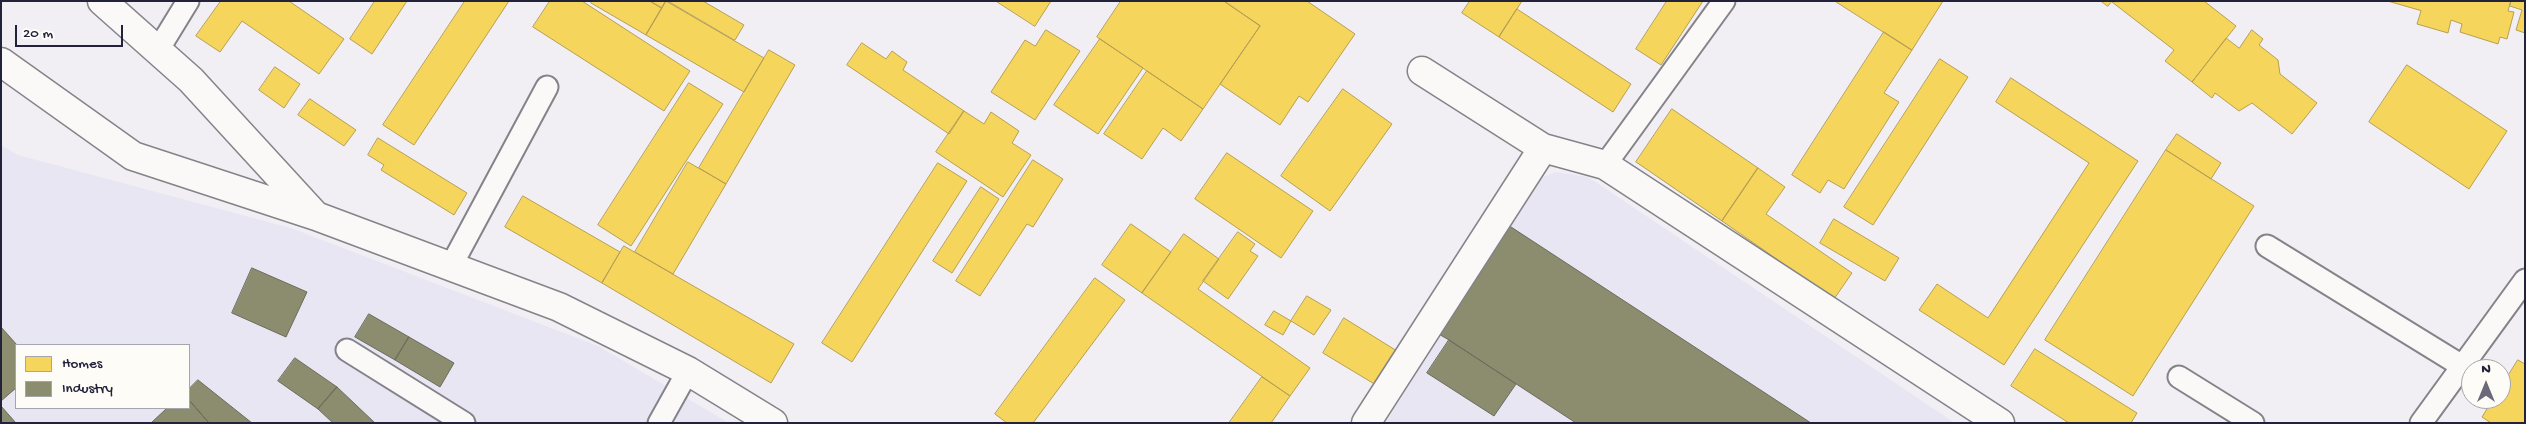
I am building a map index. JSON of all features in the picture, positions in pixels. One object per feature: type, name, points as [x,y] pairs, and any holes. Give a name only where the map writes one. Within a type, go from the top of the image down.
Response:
[{"type":"street","points":[[102,1],[191,80],[316,216]]},
{"type":"street","points":[[1,62],[133,156],[316,216],[559,307],[688,371],[773,423]]},
{"type":"street","points":[[1422,71],[1543,148],[1605,165],[2000,423]]},
{"type":"street","points":[[1366,423],[1543,148]]},
{"type":"lane","points":[[158,50],[188,1]]},
{"type":"lane","points":[[1605,165],[1724,1]]},
{"type":"lane","points":[[451,266],[547,87]]},
{"type":"lane","points":[[2267,246],[2461,365]]},
{"type":"lane","points":[[2467,359],[2525,280]]},
{"type":"lane","points":[[347,350],[464,423]]},
{"type":"lane","points":[[2421,423],[2461,367]]},
{"type":"lane","points":[[659,423],[688,371]]},
{"type":"lane","points":[[2179,377],[2253,423]]},
{"type":"shaded area","points":[[1,145],[18,155],[291,228],[598,346],[729,423],[1,423]]},
{"type":"shaded area","points":[[1556,172],[1588,177],[1955,423],[1377,423],[1529,183]]},
{"type":"building: Homes","points":[[221,1],[289,1],[344,39],[319,74],[242,21],[220,52],[196,36]]},
{"type":"building: Homes","points":[[375,1],[407,1],[372,54],[350,39]]},
{"type":"building: Homes","points":[[465,1],[509,1],[414,145],[383,125]]},
{"type":"building: Homes","points":[[550,1],[582,1],[690,71],[664,111],[533,27]]},
{"type":"building: Homes","points":[[592,1],[650,1],[662,8],[646,35],[591,3]]},
{"type":"building: Homes","points":[[650,1],[666,1],[662,8]]},
{"type":"building: Homes","points":[[666,1],[764,58],[744,92],[646,35]]},
{"type":"building: Homes","points":[[668,1],[703,1],[744,25],[735,40]]},
{"type":"building: Homes","points":[[996,1],[1051,1],[1035,26]]},
{"type":"building: Homes","points":[[1121,1],[1224,1],[1260,26],[1203,109],[1097,37]]},
{"type":"building: Homes","points":[[1224,1],[1307,1],[1355,34],[1308,102],[1299,96],[1280,125],[1220,84],[1260,26]]},
{"type":"building: Homes","points":[[1470,1],[1522,1],[1499,37],[1462,13]]},
{"type":"building: Homes","points":[[1667,1],[1703,1],[1661,65],[1636,49]]},
{"type":"building: Homes","points":[[1835,1],[1943,1],[1912,50]]},
{"type":"building: Homes","points":[[2101,1],[2112,1],[2108,6]]},
{"type":"building: Homes","points":[[2204,1],[2236,26],[2192,82],[2165,61],[2174,50],[2112,2]]},
{"type":"building: Homes","points":[[2388,1],[2511,1],[2508,11],[2514,12],[2507,39],[2500,37],[2498,44],[2460,32],[2462,24],[2451,20],[2448,33],[2417,24],[2421,11]]},
{"type":"building: Homes","points":[[2511,1],[2525,1],[2525,33],[2516,30],[2522,10],[2510,6]]},
{"type":"building: Homes","points":[[1517,9],[1631,84],[1613,112],[1499,37]]},
{"type":"building: Homes","points":[[1046,30],[1080,51],[1035,120],[991,92],[1025,40],[1035,46]]},
{"type":"building: Homes","points":[[2252,30],[2263,39],[2259,45],[2278,60],[2280,74],[2317,103],[2292,134],[2252,103],[2239,111],[2215,93],[2212,98],[2192,82],[2226,38],[2239,48]]},
{"type":"building: Homes","points":[[1884,32],[1912,50],[1884,93],[1899,102],[1844,189],[1828,180],[1820,193],[1792,175]]},
{"type":"building: Homes","points":[[1100,39],[1143,68],[1098,134],[1054,105]]},
{"type":"building: Homes","points":[[862,43],[886,59],[892,51],[907,62],[903,70],[964,111],[949,134],[847,65]]},
{"type":"building: Homes","points":[[769,50],[795,65],[726,184],[699,168]]},
{"type":"building: Homes","points":[[1940,59],[1968,77],[1873,225],[1844,207]]},
{"type":"building: Homes","points":[[2407,65],[2507,131],[2469,189],[2369,122]]},
{"type":"building: Homes","points":[[275,67],[300,84],[284,108],[259,90]]},
{"type":"building: Homes","points":[[1147,71],[1203,109],[1181,141],[1163,128],[1142,159],[1104,134]]},
{"type":"building: Homes","points":[[2011,78],[2138,161],[2004,365],[1919,310],[1937,284],[1988,318],[2089,163],[1996,102]]},
{"type":"building: Homes","points":[[689,83],[723,104],[631,246],[598,225]]},
{"type":"building: Homes","points":[[1343,89],[1392,124],[1330,211],[1281,176]]},
{"type":"building: Homes","points":[[310,99],[356,130],[344,146],[298,115]]},
{"type":"building: Homes","points":[[1672,109],[1758,168],[1722,221],[1636,162]]},
{"type":"building: Homes","points":[[964,111],[984,124],[991,112],[1019,131],[1012,143],[1031,155],[1003,197],[936,152]]},
{"type":"building: Homes","points":[[2177,134],[2221,163],[2211,179],[2166,150]]},
{"type":"building: Homes","points":[[378,138],[467,193],[454,215],[381,170],[384,165],[368,155]]},
{"type":"building: Homes","points":[[2166,150],[2254,206],[2133,396],[2045,340]]},
{"type":"building: Homes","points":[[1227,153],[1313,211],[1281,258],[1195,199]]},
{"type":"building: Homes","points":[[1033,160],[1063,179],[1033,227],[1027,224],[980,296],[956,281]]},
{"type":"building: Homes","points":[[688,162],[726,184],[673,274],[635,252]]},
{"type":"building: Homes","points":[[938,163],[967,181],[852,362],[822,343]]},
{"type":"building: Homes","points":[[1758,168],[1785,187],[1766,214],[1852,273],[1834,299],[1722,221]]},
{"type":"building: Homes","points":[[981,187],[999,199],[952,273],[933,261]]},
{"type":"building: Homes","points":[[523,196],[620,252],[602,283],[505,227]]},
{"type":"building: Homes","points":[[1834,219],[1899,258],[1885,281],[1820,243]]},
{"type":"building: Homes","points":[[1131,224],[1171,252],[1142,293],[1102,265]]},
{"type":"building: Homes","points":[[1238,232],[1255,244],[1250,251],[1258,256],[1228,299],[1203,281]]},
{"type":"building: Homes","points":[[1184,234],[1219,259],[1198,289],[1310,368],[1290,396],[1142,293]]},
{"type":"building: Homes","points":[[624,246],[794,344],[771,383],[602,283]]},
{"type":"building: Homes","points":[[1095,278],[1125,300],[1033,423],[1007,423],[995,414]]},
{"type":"building: Homes","points":[[1307,296],[1331,310],[1314,335],[1291,321]]},
{"type":"building: Homes","points":[[1274,311],[1291,321],[1283,335],[1265,325]]},
{"type":"building: Homes","points":[[1344,318],[1397,351],[1376,385],[1323,353]]},
{"type":"building: Homes","points":[[2035,349],[2137,413],[2131,423],[2069,423],[2011,386]]},
{"type":"building: Homes","points":[[2518,360],[2525,364],[2525,423],[2491,423],[2482,417],[2487,409],[2511,409],[2511,371]]},
{"type":"building: Homes","points":[[1262,377],[1290,396],[1271,423],[1229,423]]},
{"type":"building: Industry","points":[[1508,225],[1811,423],[1576,423],[1437,333]]},
{"type":"building: Industry","points":[[252,268],[307,292],[286,337],[232,313]]},
{"type":"building: Industry","points":[[369,314],[409,337],[395,360],[355,337]]},
{"type":"building: Industry","points":[[1,327],[16,344],[15,389],[1,401]]},
{"type":"building: Industry","points":[[409,337],[454,363],[440,387],[395,360]]},
{"type":"building: Industry","points":[[1449,340],[1516,384],[1494,416],[1427,373]]},
{"type":"building: Industry","points":[[295,358],[337,387],[318,409],[278,381]]},
{"type":"building: Industry","points":[[198,380],[252,423],[209,423],[190,401],[190,388]]},
{"type":"building: Industry","points":[[337,387],[375,423],[333,423],[318,409]]},
{"type":"building: Industry","points":[[190,401],[209,423],[151,423],[166,409],[190,409]]},
{"type":"building: Industry","points":[[1,406],[16,423],[1,423]]}]
